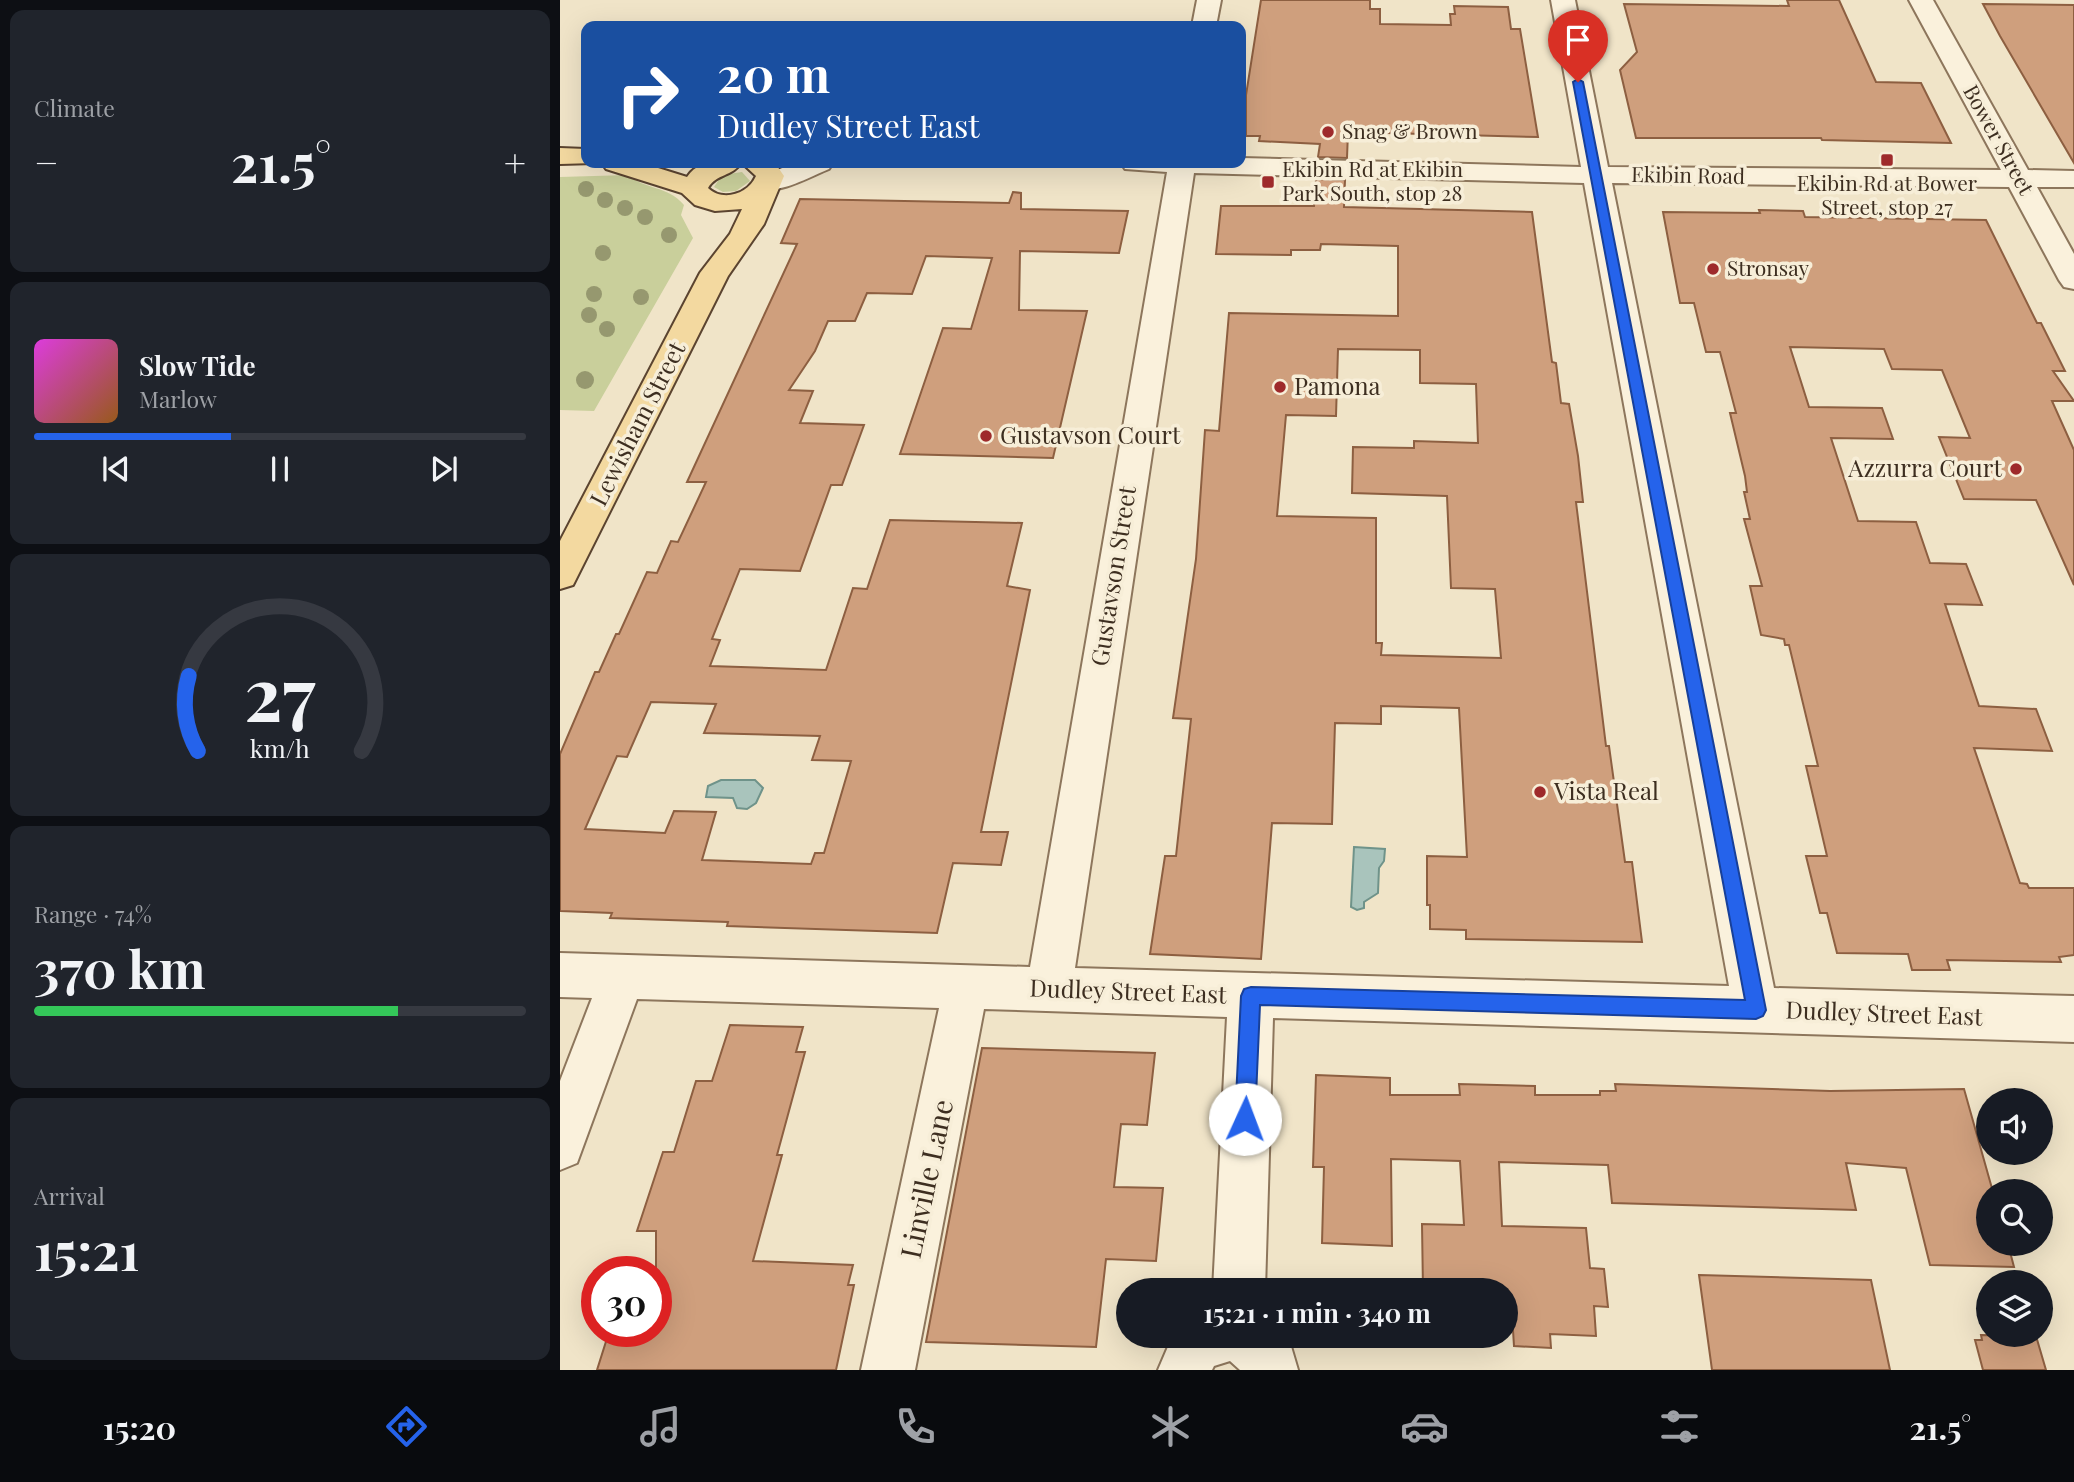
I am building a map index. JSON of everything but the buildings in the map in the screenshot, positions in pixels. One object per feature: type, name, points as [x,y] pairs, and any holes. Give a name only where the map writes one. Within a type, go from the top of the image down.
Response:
[{"type":"main road","points":[[560,156],[581,157]]},
{"type":"main road","points":[[629,168],[699,194],[713,203],[739,201],[761,179]]},
{"type":"main road","points":[[699,194],[704,173],[714,168]]},
{"type":"main road","name":"Lewisham Street","points":[[560,575],[715,273],[737,246],[758,209],[761,179]]},
{"type":"main road","name":"Lewisham Street","points":[[699,194],[713,224],[715,273]]},
{"type":"street","points":[[1205,21],[1209,0]]},
{"type":"street","points":[[1563,0],[1756,1010]]},
{"type":"street","name":"Bower Street","points":[[1921,0],[2074,280]]},
{"type":"street","name":"Ekibin Road","points":[[1246,165],[1595,175],[2074,179]]},
{"type":"street","points":[[761,179],[802,168]]},
{"type":"street","name":"Gustavson Street","points":[[1049,989],[1147,359],[1181,168]]},
{"type":"street","name":"Dudley Street East","points":[[560,975],[2074,1019]]},
{"type":"street","points":[[560,1146],[622,977]]},
{"type":"street","name":"Linville Lane","points":[[888,1370],[967,987]]},
{"type":"street","points":[[1239,1278],[1251,996]]},
{"type":"street","points":[[1185,1370],[1195,1348]]},
{"type":"street","points":[[1255,1348],[1271,1362],[1272,1370]]},
{"type":"green space","points":[[742,172],[750,181],[736,191],[723,192],[714,187],[722,175]]},
{"type":"green space","points":[[628,175],[670,194],[684,205],[681,215],[693,238],[594,411],[560,410],[560,177]]},
{"type":"water","points":[[721,780],[755,780],[763,788],[756,803],[747,809],[737,808],[733,798],[706,797],[708,786]]},
{"type":"water","points":[[1354,847],[1385,849],[1384,861],[1379,868],[1378,893],[1364,902],[1364,908],[1357,910],[1351,907]]},
{"type":"place","name":"Snag & Brown","points":[[1328,132]]},
{"type":"place","name":"Ekibin Rd at Bower Street, stop 27","points":[[1887,160]]},
{"type":"place","name":"Ekibin Rd at Ekibin Park South, stop 28","points":[[1268,182]]},
{"type":"place","name":"Stronsay","points":[[1713,269]]},
{"type":"place","name":"Pamona","points":[[1280,387]]},
{"type":"place","name":"Gustavson Court","points":[[986,436]]},
{"type":"place","name":"Azzurra Court","points":[[2016,469]]},
{"type":"place","name":"Vista Real","points":[[1540,792]]},
{"type":"route","points":[[1245,1119],[1251,996],[1756,1010],[1578,82]]}]
